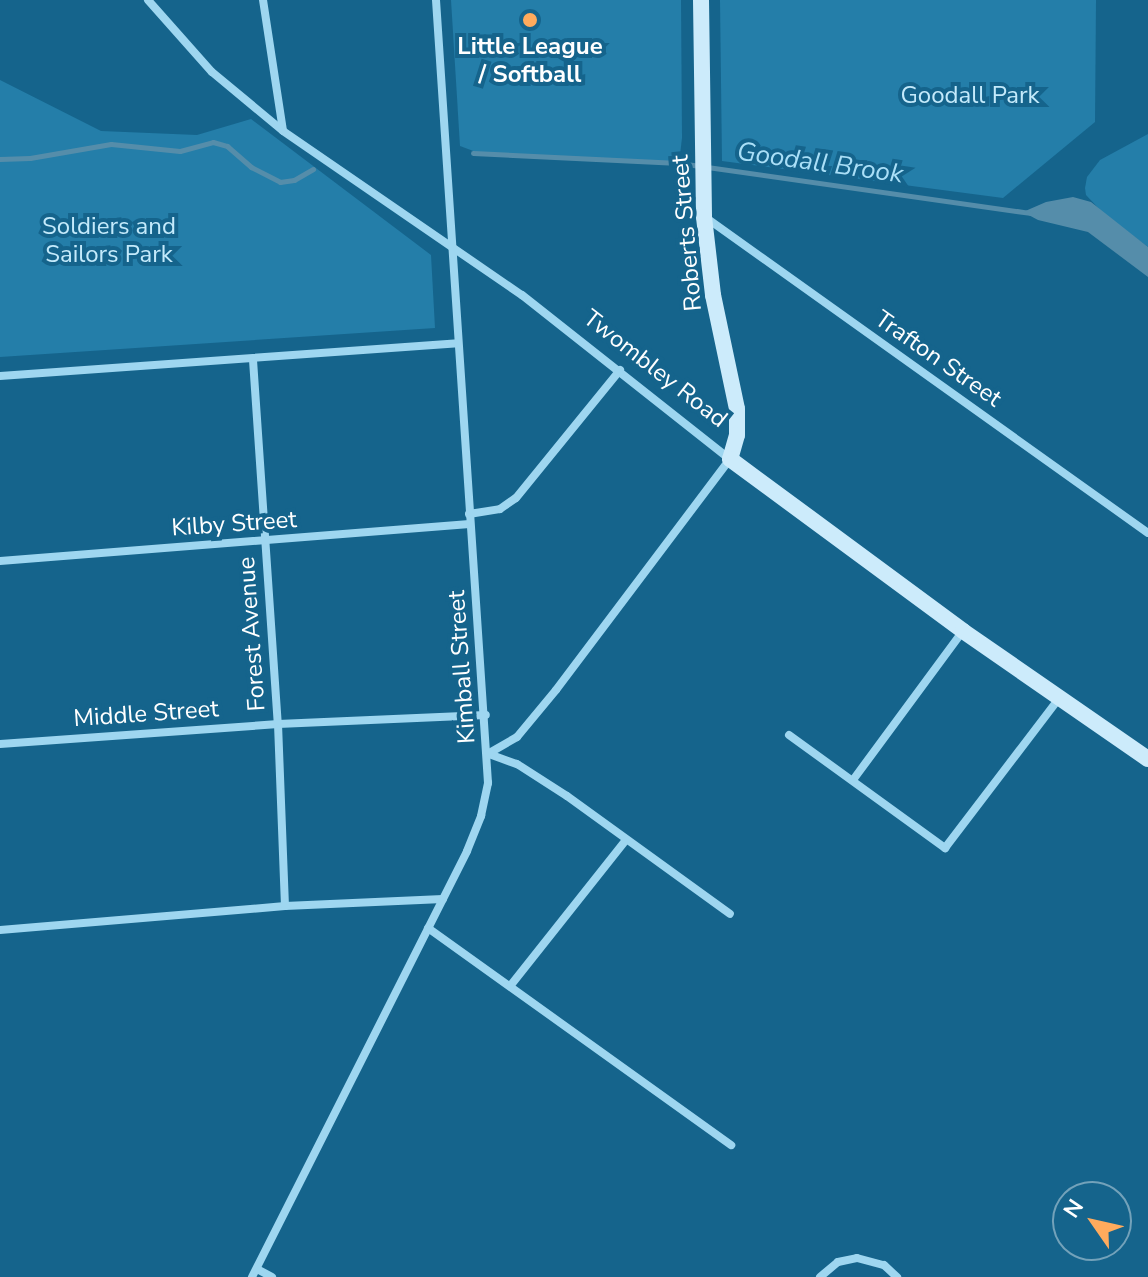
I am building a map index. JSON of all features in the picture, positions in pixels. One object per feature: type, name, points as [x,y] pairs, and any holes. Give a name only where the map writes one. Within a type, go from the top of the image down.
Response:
[{"type":"street","name":"Twombley Road","points":[[148,0],[212,72],[283,131],[455,252],[522,295],[730,459],[963,631],[1148,759]]},
{"type":"street","points":[[263,0],[283,131]]},
{"type":"street","name":"Kimball Street","points":[[254,1273],[443,899],[481,816],[488,754],[486,715],[436,0]]},
{"type":"street","name":"Roberts Street","points":[[701,0],[704,217],[713,295],[737,409],[737,435],[730,459]]},
{"type":"street","name":"Trafton Street","points":[[704,217],[1148,533]]},
{"type":"street","points":[[0,376],[458,343]]},
{"type":"street","name":"Forest Avenue","points":[[253,360],[278,724],[285,906]]},
{"type":"street","name":"Kilby Street","points":[[0,561],[267,542],[470,519],[500,509],[516,498],[620,370]]},
{"type":"street","points":[[488,754],[517,737],[556,690],[730,459]]},
{"type":"street","points":[[853,780],[963,631]]},
{"type":"street","points":[[789,735],[945,848],[1060,697]]},
{"type":"street","name":"Middle Street","points":[[0,744],[278,724],[486,715]]},
{"type":"street","points":[[488,754],[517,764],[730,914]]},
{"type":"street","points":[[511,985],[626,840]]},
{"type":"street","points":[[0,930],[285,906],[443,899]]},
{"type":"street","points":[[428,928],[731,1145]]},
{"type":"street","points":[[820,1277],[838,1262],[857,1258],[884,1265],[897,1277]]},
{"type":"street","points":[[254,1273],[272,1277]]},
{"type":"green space","points":[[451,0],[681,0],[682,138],[679,163],[484,155],[460,146]]},
{"type":"green space","name":"Goodall Park","points":[[720,0],[1096,0],[1095,122],[1003,198],[722,161]]},
{"type":"green space","name":"Soldiers and Sailors Park","points":[[0,80],[101,131],[197,135],[251,119],[431,255],[435,328],[0,357]]},
{"type":"green space","points":[[1148,134],[1148,247],[1103,213],[1086,195],[1085,188],[1087,177],[1100,160]]},
{"type":"shaded area","points":[[1073,197],[1091,202],[1148,247],[1148,277],[1088,232],[1038,220],[1023,212],[1046,202]]},
{"type":"waterway","name":"Goodall Brook","points":[[0,159],[30,158],[111,144],[180,151],[213,142],[227,146],[251,167],[280,182],[294,180],[313,169]]},
{"type":"waterway","name":"Goodall Brook","points":[[473,153],[679,163],[1029,213]]},
{"type":"place","name":"Little League / Softball","points":[[530,20]]}]
